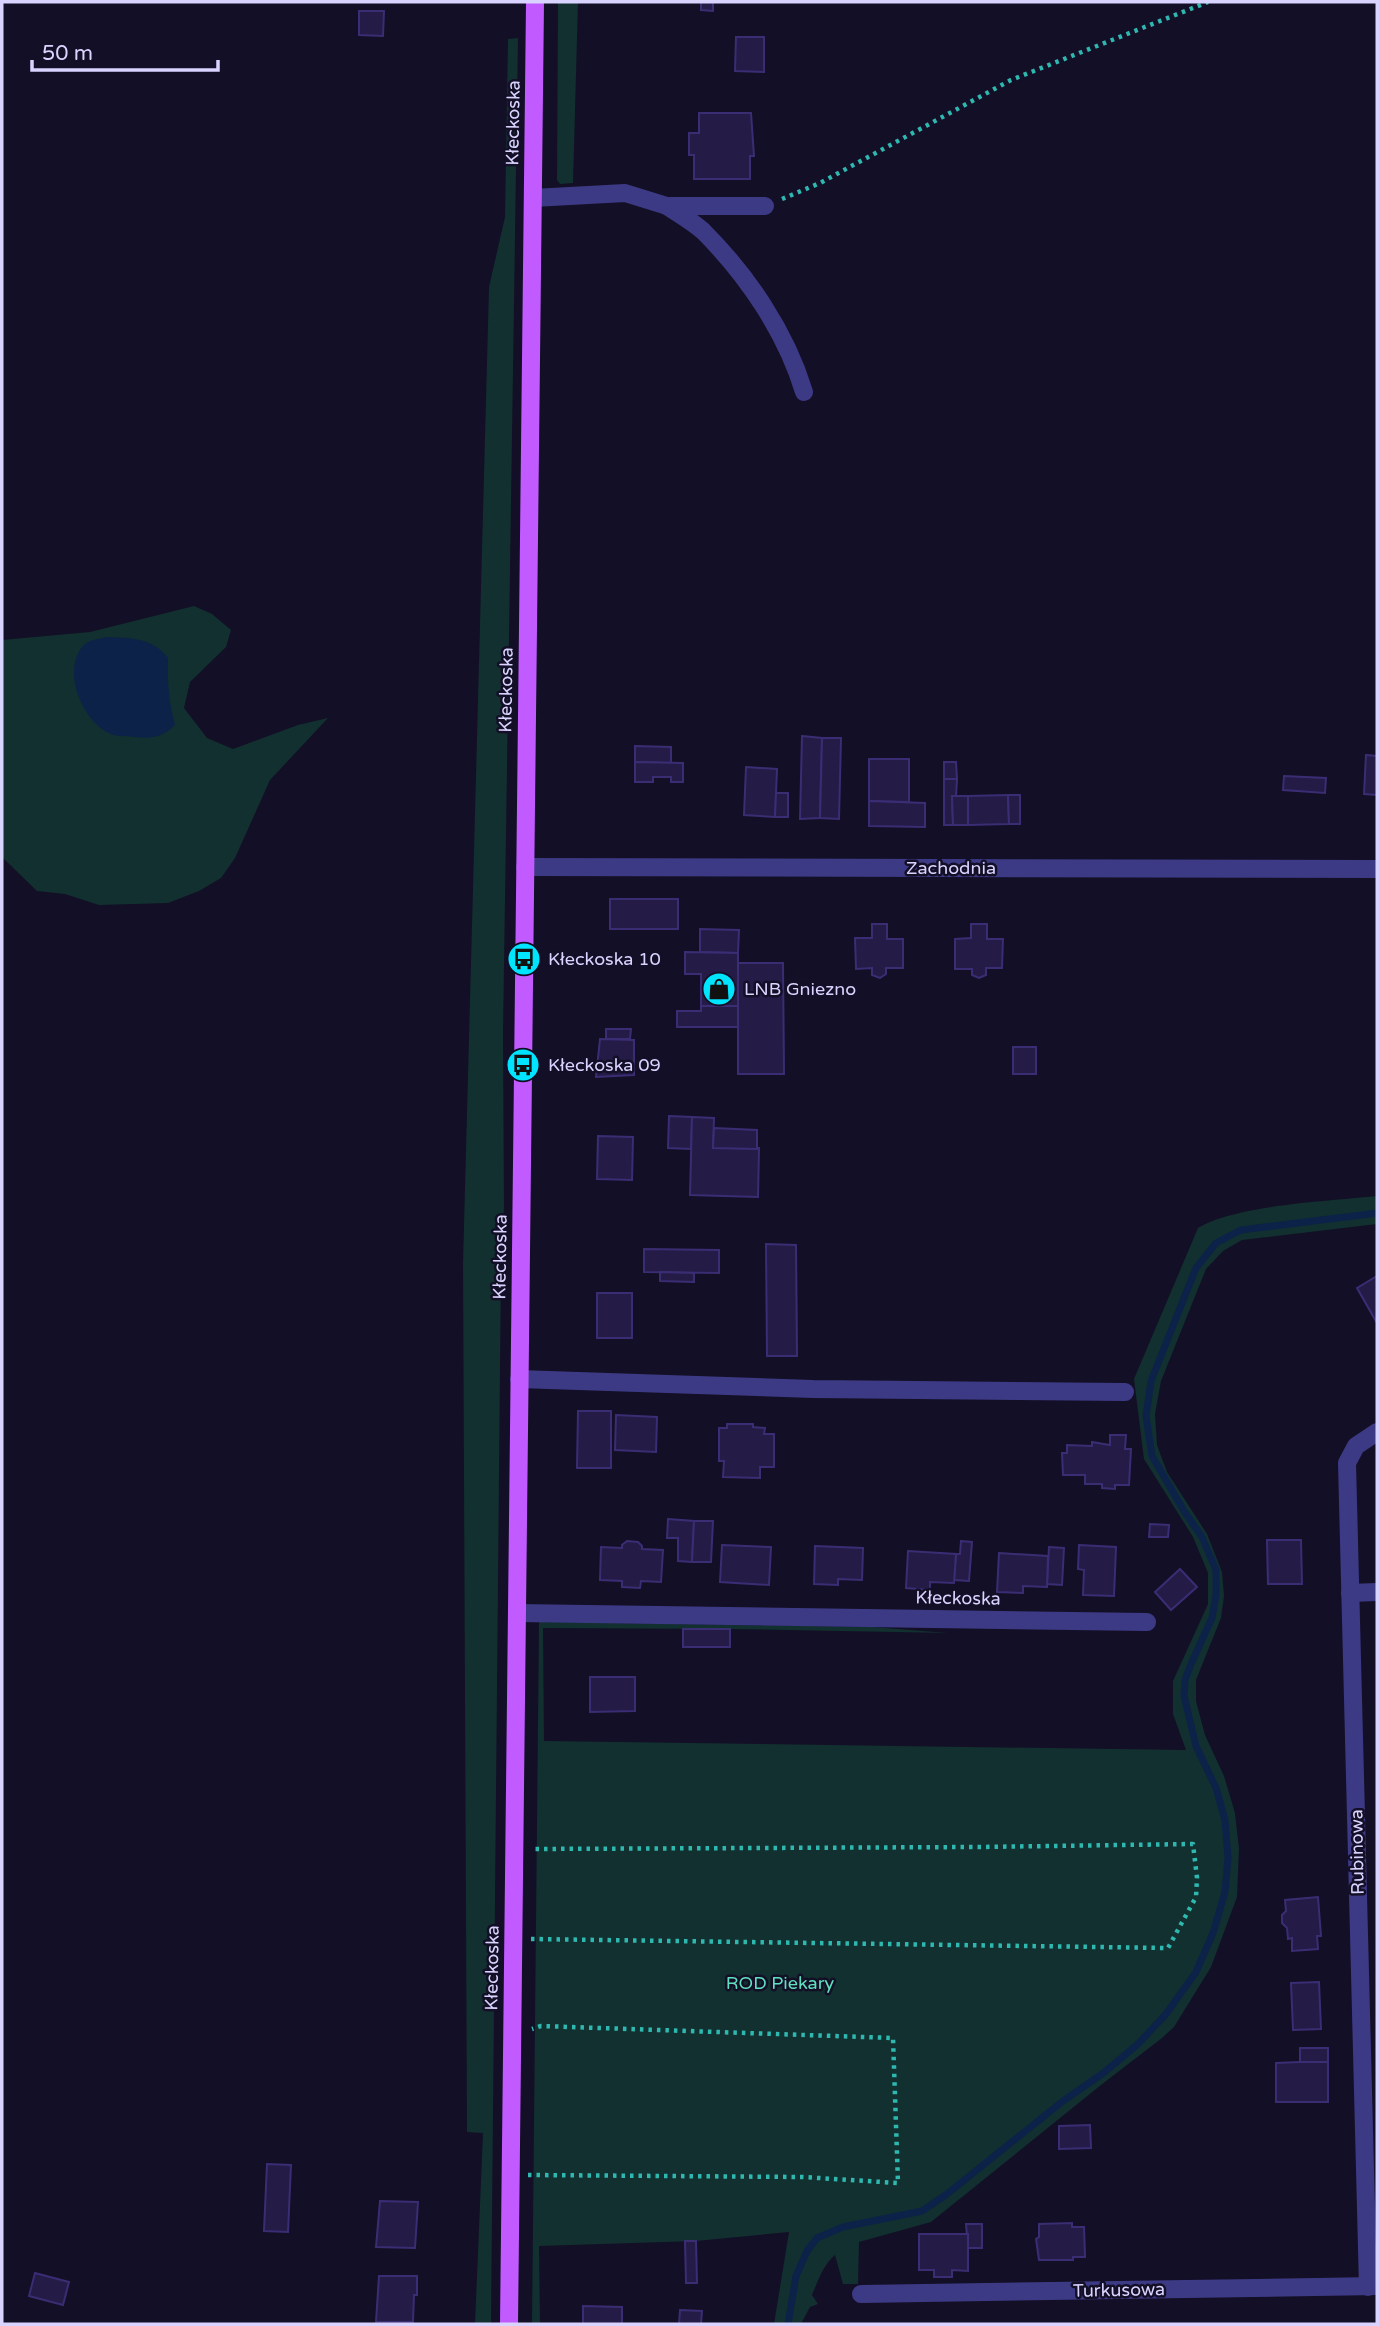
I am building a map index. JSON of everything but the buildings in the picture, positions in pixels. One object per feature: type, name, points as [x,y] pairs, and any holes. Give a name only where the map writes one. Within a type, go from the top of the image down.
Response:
[{"type":"main road","name":"Kłeckoska","points":[[509,2324],[535,2]]},
{"type":"street","points":[[533,198],[625,193],[667,206],[701,229],[743,277],[776,328],[797,370],[804,392]]},
{"type":"street","points":[[667,206],[765,206]]},
{"type":"street","name":"Zachodnia","points":[[525,867],[1377,869]]},
{"type":"street","points":[[519,1379],[813,1388],[1125,1392]]},
{"type":"street","name":"Rubinowa","points":[[1373,2286],[1369,1975],[1350,1593],[1347,1463],[1356,1446],[1377,1432]]},
{"type":"street","points":[[1350,1593],[1377,1592]]},
{"type":"street","name":"Kłeckoska","points":[[517,1613],[1147,1622]]},
{"type":"street","name":"Turkusowa","points":[[862,2294],[1373,2286]]},
{"type":"path","points":[[765,206],[820,183],[1011,80],[1208,2]]},
{"type":"path","points":[[513,1938],[1168,1948],[1196,1898],[1197,1878],[1193,1844],[514,1848]]},
{"type":"path","points":[[510,2174],[803,2177],[898,2183],[893,2038],[541,2026],[512,2029]]},
{"type":"green space","points":[[558,2],[578,2],[573,183],[560,184],[557,180]]},
{"type":"green space","points":[[518,38],[503,1033],[504,1207],[501,1263],[491,2324],[475,2324],[483,2133],[467,2132],[463,1263],[489,287],[505,217],[508,39]]},
{"type":"green space","points":[[194,606],[212,614],[231,630],[226,647],[190,682],[184,708],[207,738],[233,749],[298,725],[328,718],[270,780],[235,858],[221,878],[199,891],[168,903],[99,905],[65,894],[37,891],[2,857],[2,640],[90,632]]},
{"type":"green space","name":"ROD Piekary","points":[[1377,1196],[1377,1224],[1242,1240],[1223,1251],[1206,1269],[1161,1381],[1155,1414],[1157,1445],[1167,1472],[1207,1534],[1222,1572],[1224,1596],[1221,1618],[1196,1680],[1196,1701],[1205,1735],[1224,1776],[1235,1813],[1239,1849],[1237,1897],[1211,1967],[1174,2027],[931,2222],[859,2242],[858,2284],[843,2284],[835,2255],[824,2268],[812,2295],[818,2304],[810,2307],[801,2324],[774,2324],[789,2232],[696,2241],[539,2246],[540,2324],[532,2324],[539,1622],[872,1627],[948,1633],[543,1628],[544,1741],[1186,1750],[1173,1714],[1173,1681],[1208,1604],[1208,1573],[1193,1537],[1144,1459],[1134,1379],[1198,1228],[1214,1220],[1258,1209]]},
{"type":"water","points":[[106,637],[148,642],[168,658],[169,692],[175,725],[166,732],[147,738],[114,735],[103,729],[84,709],[78,695],[74,667],[85,644]]},
{"type":"waterway","points":[[788,2324],[796,2276],[807,2251],[817,2238],[843,2227],[922,2211],[947,2194],[1137,2045],[1166,2014],[1196,1972],[1213,1933],[1225,1892],[1228,1858],[1225,1820],[1216,1788],[1196,1746],[1184,1696],[1185,1680],[1212,1618],[1216,1570],[1202,1537],[1152,1456],[1146,1416],[1151,1381],[1196,1268],[1216,1243],[1241,1230],[1377,1213]]},
{"type":"place","name":"Kłeckoska 10","points":[[524,959]]},
{"type":"place","name":"LNB Gniezno","points":[[719,989]]},
{"type":"place","name":"Kłeckoska 09","points":[[523,1065]]}]
